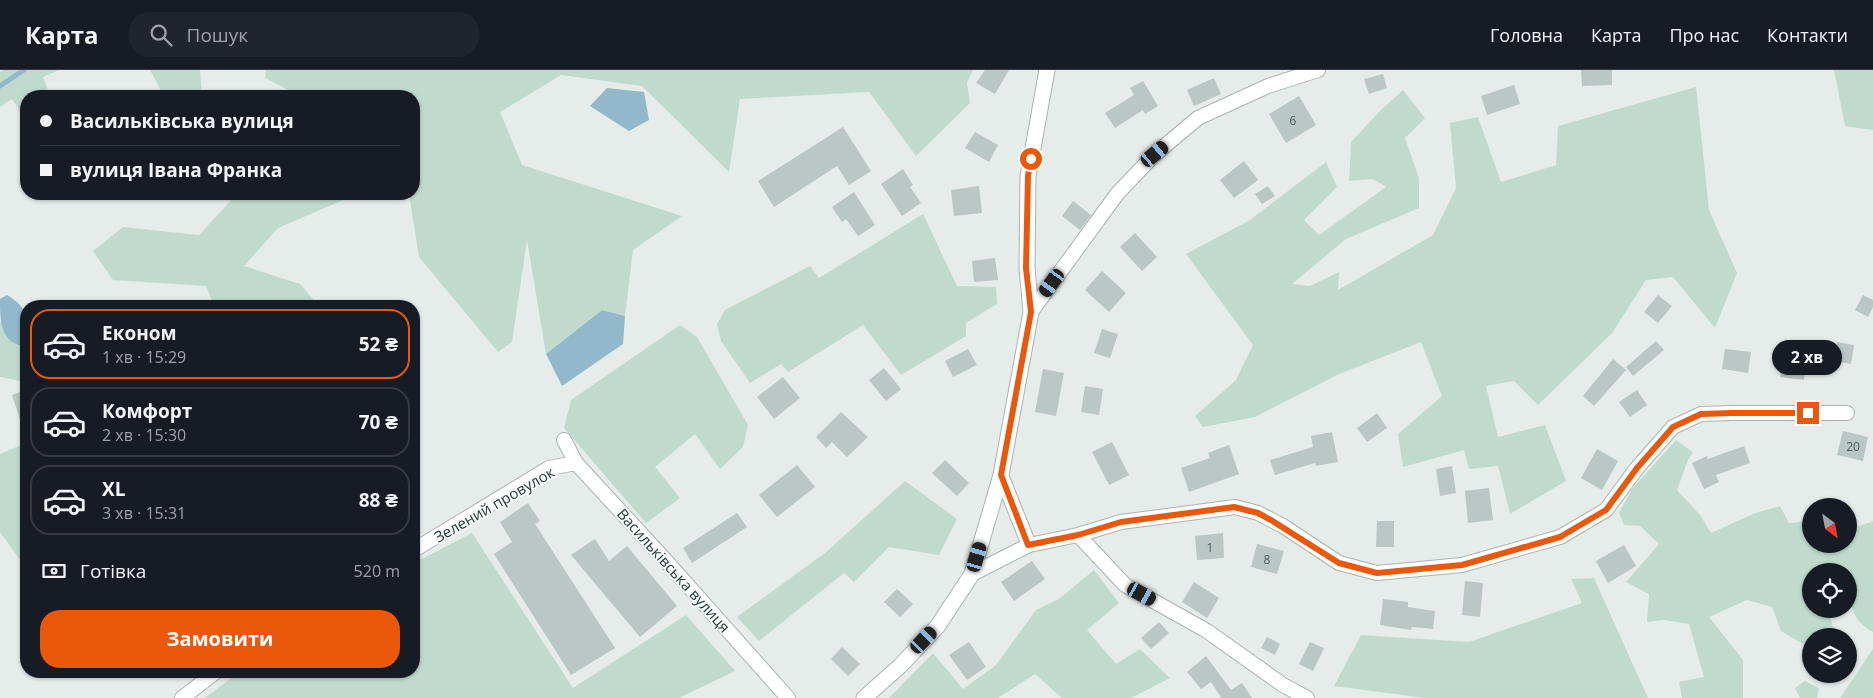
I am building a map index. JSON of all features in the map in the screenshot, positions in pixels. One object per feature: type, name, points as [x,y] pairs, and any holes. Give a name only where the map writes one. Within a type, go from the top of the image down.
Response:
[{"type":"street","points":[[864,698],[900,666],[937,627],[972,574],[1001,475],[1031,312],[1026,268],[1028,176],[1047,70]]},
{"type":"street","points":[[1031,312],[1117,194],[1155,154],[1198,118],[1268,86],[1318,70]]},
{"type":"street","points":[[972,574],[1028,545],[1078,535],[1121,522],[1234,507],[1258,513],[1339,563],[1377,573],[1462,565],[1560,537],[1606,510],[1637,468],[1673,427],[1701,414],[1847,413]]},
{"type":"street","name":"Васильківська вулиця","points":[[564,440],[576,463],[788,698]]},
{"type":"street","name":"Зелений провулок","points":[[420,546],[549,468],[576,463]]},
{"type":"street","points":[[1001,475],[1028,545]]},
{"type":"street","points":[[1078,535],[1125,585],[1207,631],[1283,685],[1306,698]]},
{"type":"street","points":[[182,698],[208,678]]},
{"type":"green space","points":[[4,70],[59,70],[43,77],[48,90],[20,90],[20,112],[12,99],[0,107],[0,72]]},
{"type":"green space","points":[[150,70],[200,70],[202,90],[161,90]]},
{"type":"green space","points":[[266,70],[973,70],[967,83],[970,103],[916,156],[869,92],[740,99],[729,172],[642,86],[561,75],[500,112],[522,165],[682,216],[633,250],[625,316],[602,310],[546,354],[527,240],[512,342],[498,352],[419,257],[410,200],[420,200],[420,90],[288,90],[265,78]]},
{"type":"green space","points":[[1834,70],[1873,70],[1873,130],[1845,126]]},
{"type":"green space","points":[[1696,87],[1709,210],[1737,273],[1715,328],[1673,277],[1646,280],[1612,333],[1538,405],[1514,381],[1486,386],[1498,437],[1545,425],[1566,481],[1510,514],[1498,466],[1469,469],[1464,450],[1403,467],[1398,434],[1442,396],[1421,342],[1339,374],[1255,417],[1203,427],[1195,416],[1236,380],[1253,345],[1186,254],[1250,220],[1326,162],[1337,187],[1304,220],[1319,235],[1386,187],[1373,179],[1349,181],[1351,142],[1403,90],[1425,118],[1405,138],[1419,178],[1419,208],[1346,239],[1292,284],[1310,286],[1339,272],[1338,290],[1433,235],[1456,188],[1450,123],[1478,117],[1501,182],[1556,165],[1558,126]]},
{"type":"green space","points":[[231,200],[343,200],[278,228],[244,266],[300,284],[314,300],[212,300],[206,286],[113,280],[93,251],[123,227],[199,235]]},
{"type":"green space","points":[[923,214],[957,286],[996,287],[997,304],[966,323],[966,336],[901,375],[863,325],[788,372],[781,364],[750,383],[721,341],[717,324],[725,310],[810,266],[819,278]]},
{"type":"green space","points":[[0,322],[20,324],[20,381],[0,377]]},
{"type":"green space","points":[[680,325],[697,337],[748,425],[743,447],[720,469],[695,434],[655,467],[680,498],[646,523],[564,428],[571,400]]},
{"type":"green space","points":[[1676,440],[1693,452],[1688,460],[1677,490],[1700,515],[1711,533],[1753,514],[1780,506],[1789,523],[1802,522],[1802,553],[1857,553],[1858,527],[1873,521],[1873,632],[1865,627],[1857,618],[1857,563],[1802,563],[1802,618],[1830,618],[1834,628],[1802,628],[1802,643],[1781,631],[1772,607],[1747,600],[1709,617],[1743,660],[1743,698],[1682,698],[1679,682],[1704,677],[1689,624],[1664,620],[1647,622],[1649,594],[1626,582],[1659,544],[1640,526],[1624,525],[1619,513],[1632,489]]},
{"type":"green space","points":[[20,446],[20,560],[0,532],[0,454]]},
{"type":"green space","points":[[905,481],[957,519],[939,555],[889,547],[854,582],[844,573],[759,641],[737,617],[825,553]]},
{"type":"green space","points":[[472,533],[573,688],[686,615],[735,671],[679,698],[205,698],[231,678],[420,678],[420,560]]},
{"type":"green space","points":[[1094,570],[1119,603],[1087,630],[1116,664],[1140,649],[1170,678],[1131,698],[1062,698],[1035,674],[998,698],[889,698],[933,653],[963,689],[996,665],[1036,610],[1059,599]]},
{"type":"green space","points":[[1594,578],[1648,698],[1425,698],[1334,686],[1361,635],[1469,642],[1582,603],[1571,579]]},
{"type":"green space","points":[[1873,649],[1873,698],[1840,698],[1850,683],[1857,683],[1857,673]]},
{"type":"green space","points":[[1802,683],[1809,683],[1819,688],[1817,698],[1800,698],[1795,688]]},
{"type":"water","points":[[607,88],[644,92],[649,120],[629,131],[590,106]]},
{"type":"water","points":[[7,295],[20,305],[20,345],[11,341],[3,330],[0,315],[0,299]]},
{"type":"water","points":[[602,310],[625,316],[623,344],[562,386],[546,354]]},
{"type":"building","points":[[985,70],[1009,70],[995,94],[976,83]]},
{"type":"building","points":[[1581,70],[1612,70],[1612,85],[1582,86]]},
{"type":"building","points":[[1383,74],[1387,88],[1369,94],[1364,79]]},
{"type":"building","points":[[1214,78],[1221,94],[1194,106],[1187,90]]},
{"type":"building","points":[[1143,81],[1158,106],[1145,114],[1143,110],[1115,128],[1105,113],[1134,95],[1130,88]]},
{"type":"building","points":[[1514,85],[1520,104],[1487,115],[1481,96]]},
{"type":"building","points":[[1299,96],[1316,125],[1286,143],[1269,114]]},
{"type":"building","points":[[843,127],[871,171],[849,185],[837,166],[774,207],[758,181]]},
{"type":"building","points":[[975,132],[998,145],[989,162],[965,148]]},
{"type":"building","points":[[1244,161],[1258,180],[1234,198],[1220,180]]},
{"type":"building","points":[[903,169],[913,185],[910,187],[921,203],[902,216],[881,184]]},
{"type":"building","points":[[979,186],[982,213],[954,216],[951,190]]},
{"type":"building","points":[[1268,186],[1275,196],[1262,204],[1255,194]]},
{"type":"building","points":[[854,192],[875,225],[858,236],[846,219],[842,222],[832,207]]},
{"type":"building","points":[[1073,201],[1091,215],[1080,230],[1062,216]]},
{"type":"building","points":[[1135,233],[1157,257],[1142,271],[1120,247]]},
{"type":"building","points":[[995,258],[998,280],[974,282],[972,261]]},
{"type":"building","points":[[1102,271],[1126,293],[1109,312],[1085,290]]},
{"type":"building","points":[[1658,295],[1672,306],[1658,323],[1644,312]]},
{"type":"building","points":[[1863,295],[1873,300],[1873,307],[1868,317],[1855,310]]},
{"type":"building","points":[[1102,329],[1118,334],[1110,358],[1094,353]]},
{"type":"building","points":[[1656,341],[1664,350],[1633,376],[1626,367]]},
{"type":"building","points":[[1837,342],[1854,345],[1851,364],[1833,361]]},
{"type":"building","points":[[968,349],[977,365],[953,377],[945,361]]},
{"type":"building","points":[[1725,349],[1751,352],[1748,373],[1722,369]]},
{"type":"building","points":[[1783,350],[1807,352],[1804,380],[1780,377]]},
{"type":"building","points":[[1613,359],[1626,370],[1594,406],[1583,396]]},
{"type":"building","points":[[884,368],[901,389],[886,401],[869,380]]},
{"type":"building","points":[[1043,369],[1064,373],[1056,416],[1035,412]]},
{"type":"building","points":[[783,377],[800,398],[774,419],[757,397]]},
{"type":"building","points":[[1085,386],[1103,389],[1099,415],[1081,412]]},
{"type":"building","points":[[1637,390],[1647,405],[1630,417],[1619,402]]},
{"type":"building","points":[[20,392],[20,420],[12,395]]},
{"type":"building","points":[[841,412],[868,437],[847,457],[832,442],[826,448],[816,437]]},
{"type":"building","points":[[1377,413],[1387,428],[1367,442],[1357,428]]},
{"type":"building","points":[[1843,431],[1868,437],[1863,461],[1837,455]]},
{"type":"building","points":[[1332,432],[1338,462],[1316,466],[1315,463],[1275,475],[1270,460],[1313,447],[1311,436]]},
{"type":"building","points":[[1112,442],[1129,475],[1109,485],[1092,452]]},
{"type":"building","points":[[1229,445],[1239,474],[1189,492],[1181,468],[1210,458],[1208,453]]},
{"type":"building","points":[[1744,446],[1750,463],[1716,475],[1719,482],[1704,489],[1692,463],[1707,456],[1708,459]]},
{"type":"building","points":[[1597,449],[1618,461],[1602,490],[1581,478]]},
{"type":"building","points":[[945,460],[969,483],[957,496],[932,473]]},
{"type":"building","points":[[797,465],[815,487],[777,517],[759,495]]},
{"type":"building","points":[[1452,466],[1456,493],[1440,496],[1436,469]]},
{"type":"building","points":[[1489,488],[1493,520],[1468,523],[1465,491]]},
{"type":"building","points":[[528,503],[540,521],[535,524],[615,648],[571,675],[494,554],[512,542],[500,522]]},
{"type":"building","points":[[737,513],[747,527],[692,563],[683,548]]},
{"type":"building","points":[[1377,521],[1394,521],[1394,547],[1376,547]]},
{"type":"building","points":[[1223,533],[1224,558],[1197,560],[1195,536]]},
{"type":"building","points":[[595,539],[609,561],[627,546],[677,606],[640,637],[571,555]]},
{"type":"building","points":[[1257,544],[1284,551],[1277,574],[1251,567]]},
{"type":"building","points":[[1624,545],[1636,566],[1608,583],[1596,561]]},
{"type":"building","points":[[1032,561],[1045,579],[1014,601],[1001,582]]},
{"type":"building","points":[[1465,581],[1483,583],[1480,617],[1462,615]]},
{"type":"building","points":[[1194,582],[1219,598],[1207,618],[1182,602]]},
{"type":"building","points":[[897,589],[913,604],[900,617],[884,602]]},
{"type":"building","points":[[1383,599],[1408,602],[1408,607],[1435,611],[1433,629],[1412,627],[1411,630],[1380,625]]},
{"type":"building","points":[[1159,622],[1169,633],[1151,649],[1141,638]]},
{"type":"building","points":[[1267,637],[1280,644],[1275,655],[1261,648]]},
{"type":"building","points":[[969,642],[986,667],[967,680],[949,655]]},
{"type":"building","points":[[1310,642],[1324,648],[1313,671],[1299,664]]},
{"type":"building","points":[[842,647],[860,664],[848,676],[831,659]]},
{"type":"building","points":[[1206,656],[1231,690],[1242,683],[1252,698],[1219,698],[1221,697],[1211,682],[1201,689],[1187,672]]},
{"type":"waterway","points":[[0,86],[24,70]]},
{"type":"route","points":[[1031,159],[1028,176],[1026,268],[1031,312],[1001,475],[1028,545],[1078,535],[1121,522],[1234,507],[1258,513],[1283,526],[1339,563],[1377,573],[1462,565],[1560,537],[1606,510],[1637,468],[1673,427],[1701,414],[1808,413]]}]
